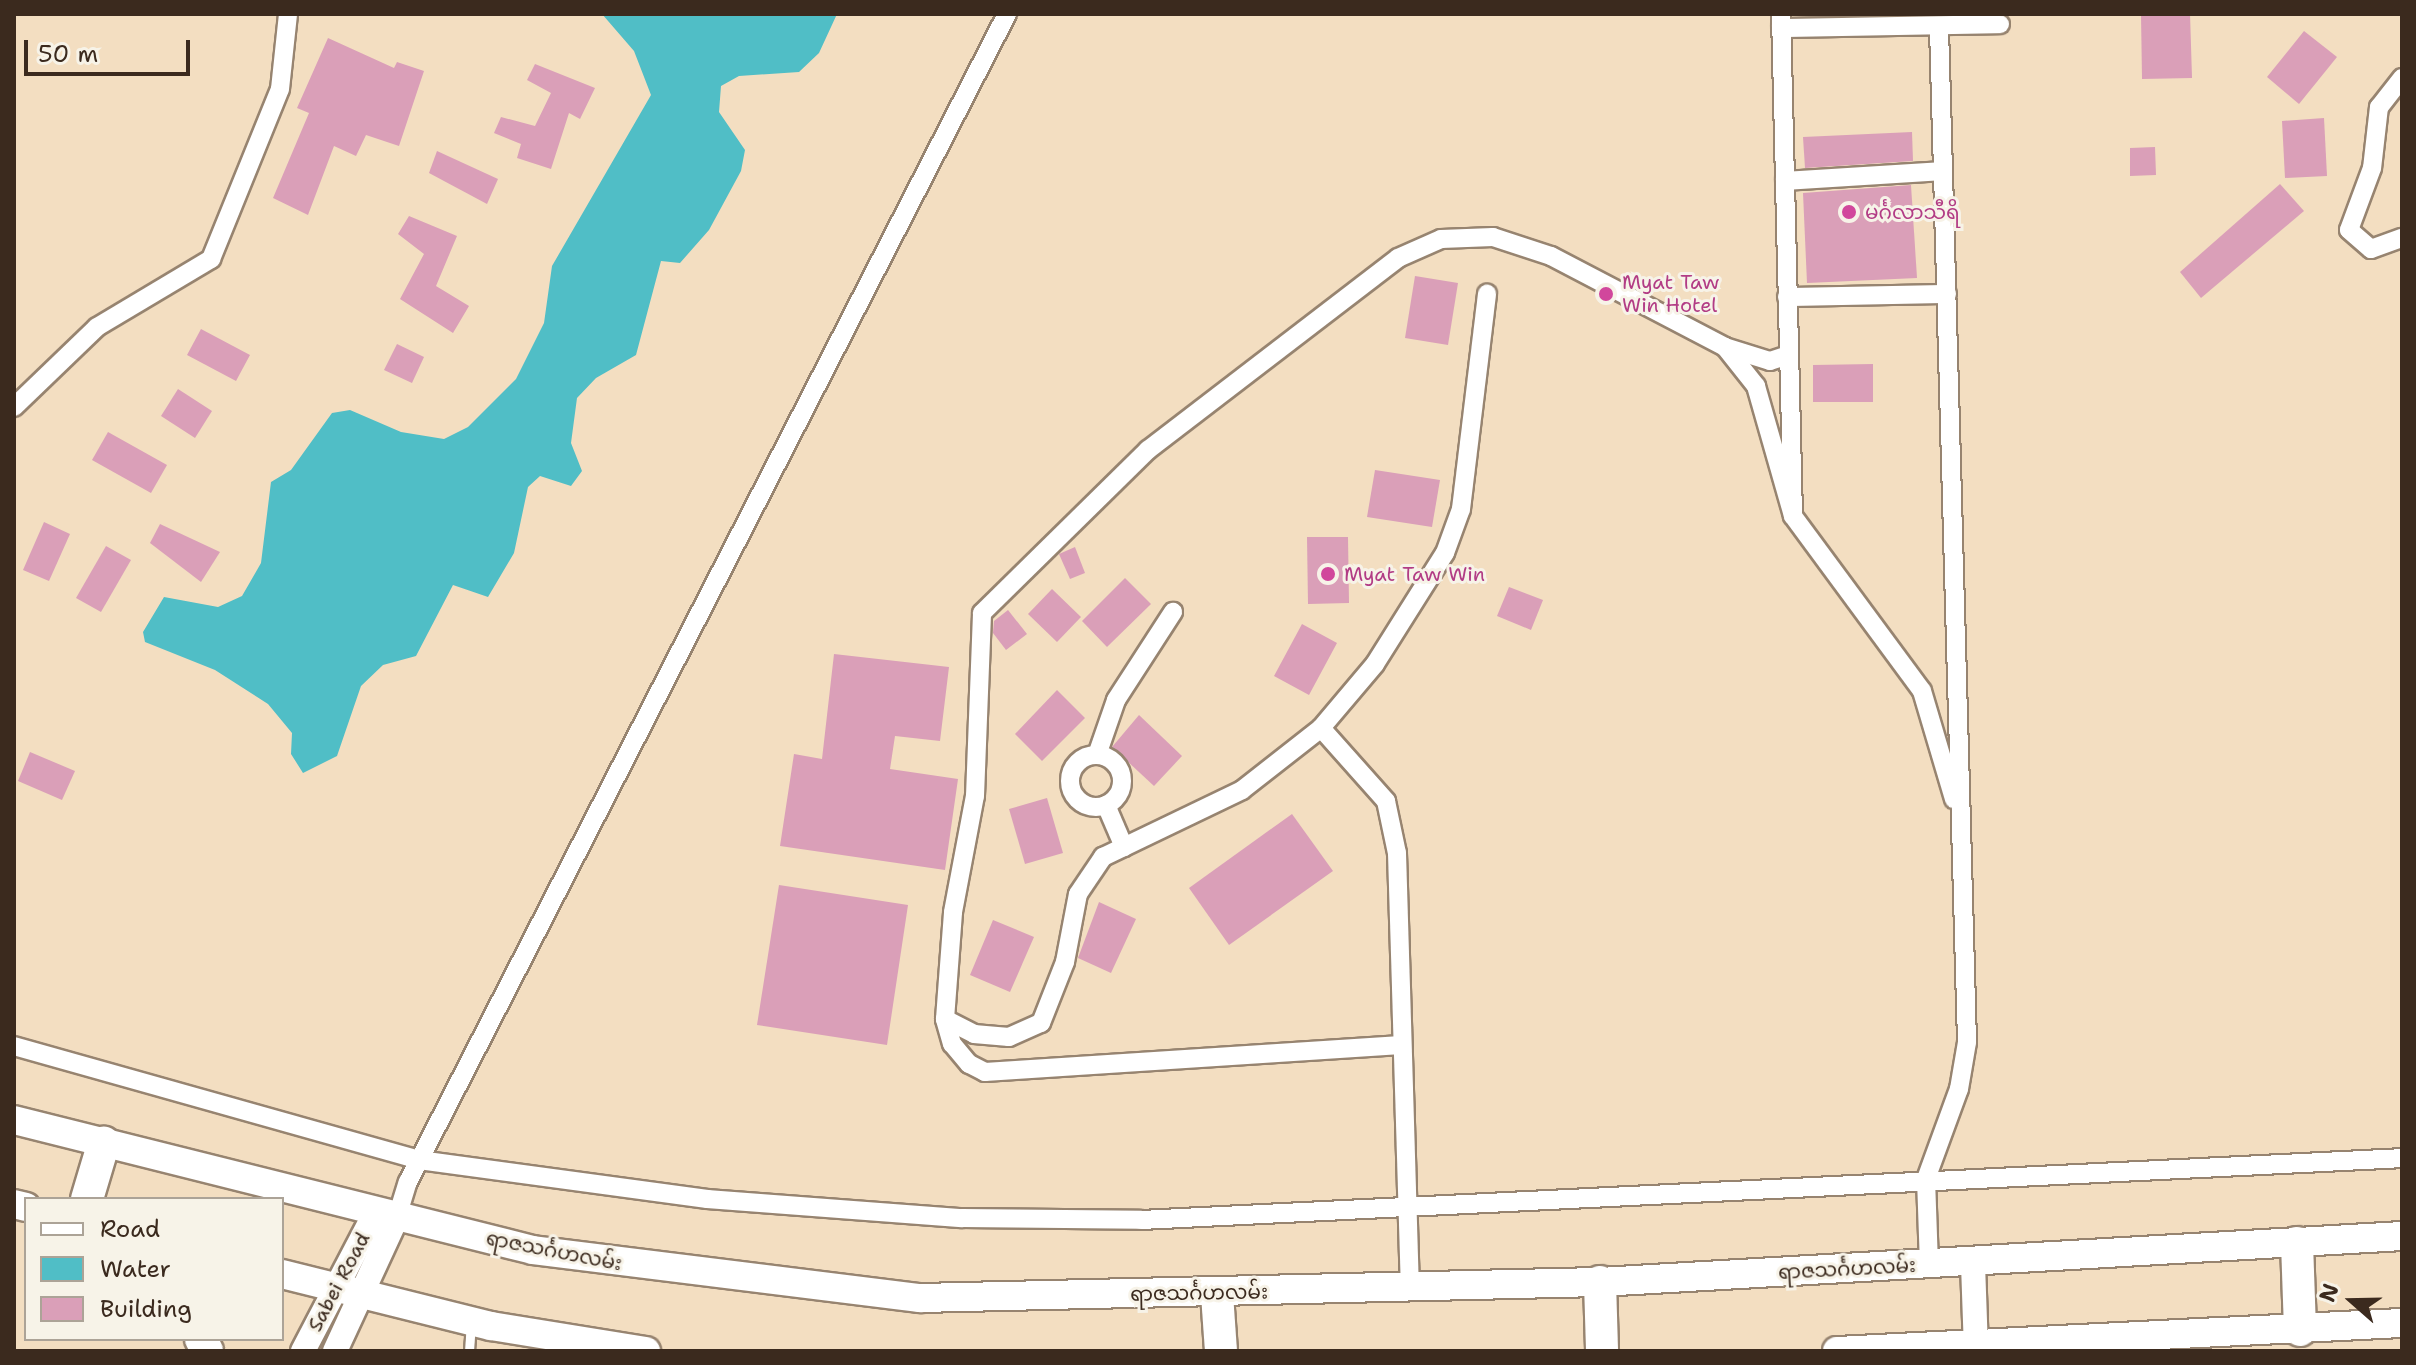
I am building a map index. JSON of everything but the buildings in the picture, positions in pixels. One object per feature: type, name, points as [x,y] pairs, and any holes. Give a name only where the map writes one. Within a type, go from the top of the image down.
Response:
[{"type":"highway","points":[[88,1197],[104,1142]]},
{"type":"highway","points":[[2297,1243],[2300,1330]]},
{"type":"highway","points":[[1600,1282],[1602,1351]]},
{"type":"highway","points":[[1217,1294],[1221,1351]]},
{"type":"main road","name":"ရာဇသင်္ဂဟလမ်း","points":[[14,1120],[533,1250],[905,1297],[1217,1294],[1600,1282],[1973,1264],[2402,1236]]},
{"type":"main road","points":[[284,1275],[471,1321],[512,1335],[646,1351]]},
{"type":"main road","points":[[1837,1351],[2108,1345],[2402,1323]]},
{"type":"street","points":[[14,407],[97,327],[211,259],[280,89],[288,14]]},
{"type":"street","points":[[386,1215],[408,1182],[1007,14]]},
{"type":"street","points":[[1793,516],[1781,21],[1939,26],[1980,18],[2000,24]]},
{"type":"street","points":[[1929,1265],[1926,1179],[1959,1089],[1967,1042],[1939,26]]},
{"type":"street","points":[[2402,78],[2379,107],[2372,168],[2349,230],[2371,249],[2402,238]]},
{"type":"street","points":[[1785,181],[1943,171]]},
{"type":"street","points":[[1401,1045],[985,1072],[952,1044],[945,1019],[953,912],[975,796],[982,613],[1148,450],[1398,258],[1441,239],[1493,237],[1551,256],[1725,347],[1770,361],[1788,355]]},
{"type":"street","points":[[945,1019],[974,1034],[1009,1037],[1041,1023],[1065,962],[1078,894],[1103,857],[1242,790],[1321,728],[1375,664],[1445,553],[1461,509],[1487,294]]},
{"type":"street","points":[[1787,297],[1947,294]]},
{"type":"street","points":[[1725,347],[1756,386],[1793,516],[1922,691],[1961,825]]},
{"type":"street","points":[[1106,805],[1085,805],[1070,785],[1076,765],[1097,755],[1116,700],[1173,612]]},
{"type":"street","points":[[1321,728],[1386,801],[1397,853],[1410,1287]]},
{"type":"street","points":[[1097,755],[1114,762],[1121,776],[1106,805]]},
{"type":"street","points":[[1106,805],[1124,847]]},
{"type":"street","points":[[14,1046],[419,1160],[707,1199],[962,1218],[1141,1220],[1926,1179],[2402,1158]]},
{"type":"street","name":"Sabei Road","points":[[303,1351],[348,1292],[386,1215]]},
{"type":"street","points":[[1973,1264],[1976,1348]]},
{"type":"street","name":"Sabei Road","points":[[335,1351],[348,1292]]},
{"type":"lane","points":[[469,1351],[471,1321]]},
{"type":"water","points":[[602,14],[837,14],[819,53],[799,72],[739,76],[721,86],[719,112],[745,150],[741,171],[709,230],[680,263],[661,261],[636,355],[596,378],[577,398],[571,443],[582,471],[571,486],[540,476],[528,487],[514,553],[488,597],[453,585],[416,656],[383,665],[361,686],[337,756],[303,773],[291,754],[292,733],[268,704],[215,670],[145,642],[143,632],[164,597],[218,607],[242,596],[261,563],[271,482],[291,470],[332,413],[350,410],[401,432],[444,439],[468,427],[516,379],[544,323],[552,266],[651,95],[634,51]]},
{"type":"place","name":"မင်္ဂလာသီရိ","points":[[1849,212]]},
{"type":"place","name":"Myat Taw Win Hotel","points":[[1606,294]]},
{"type":"place","name":"Myat Taw Win","points":[[1328,574]]}]
